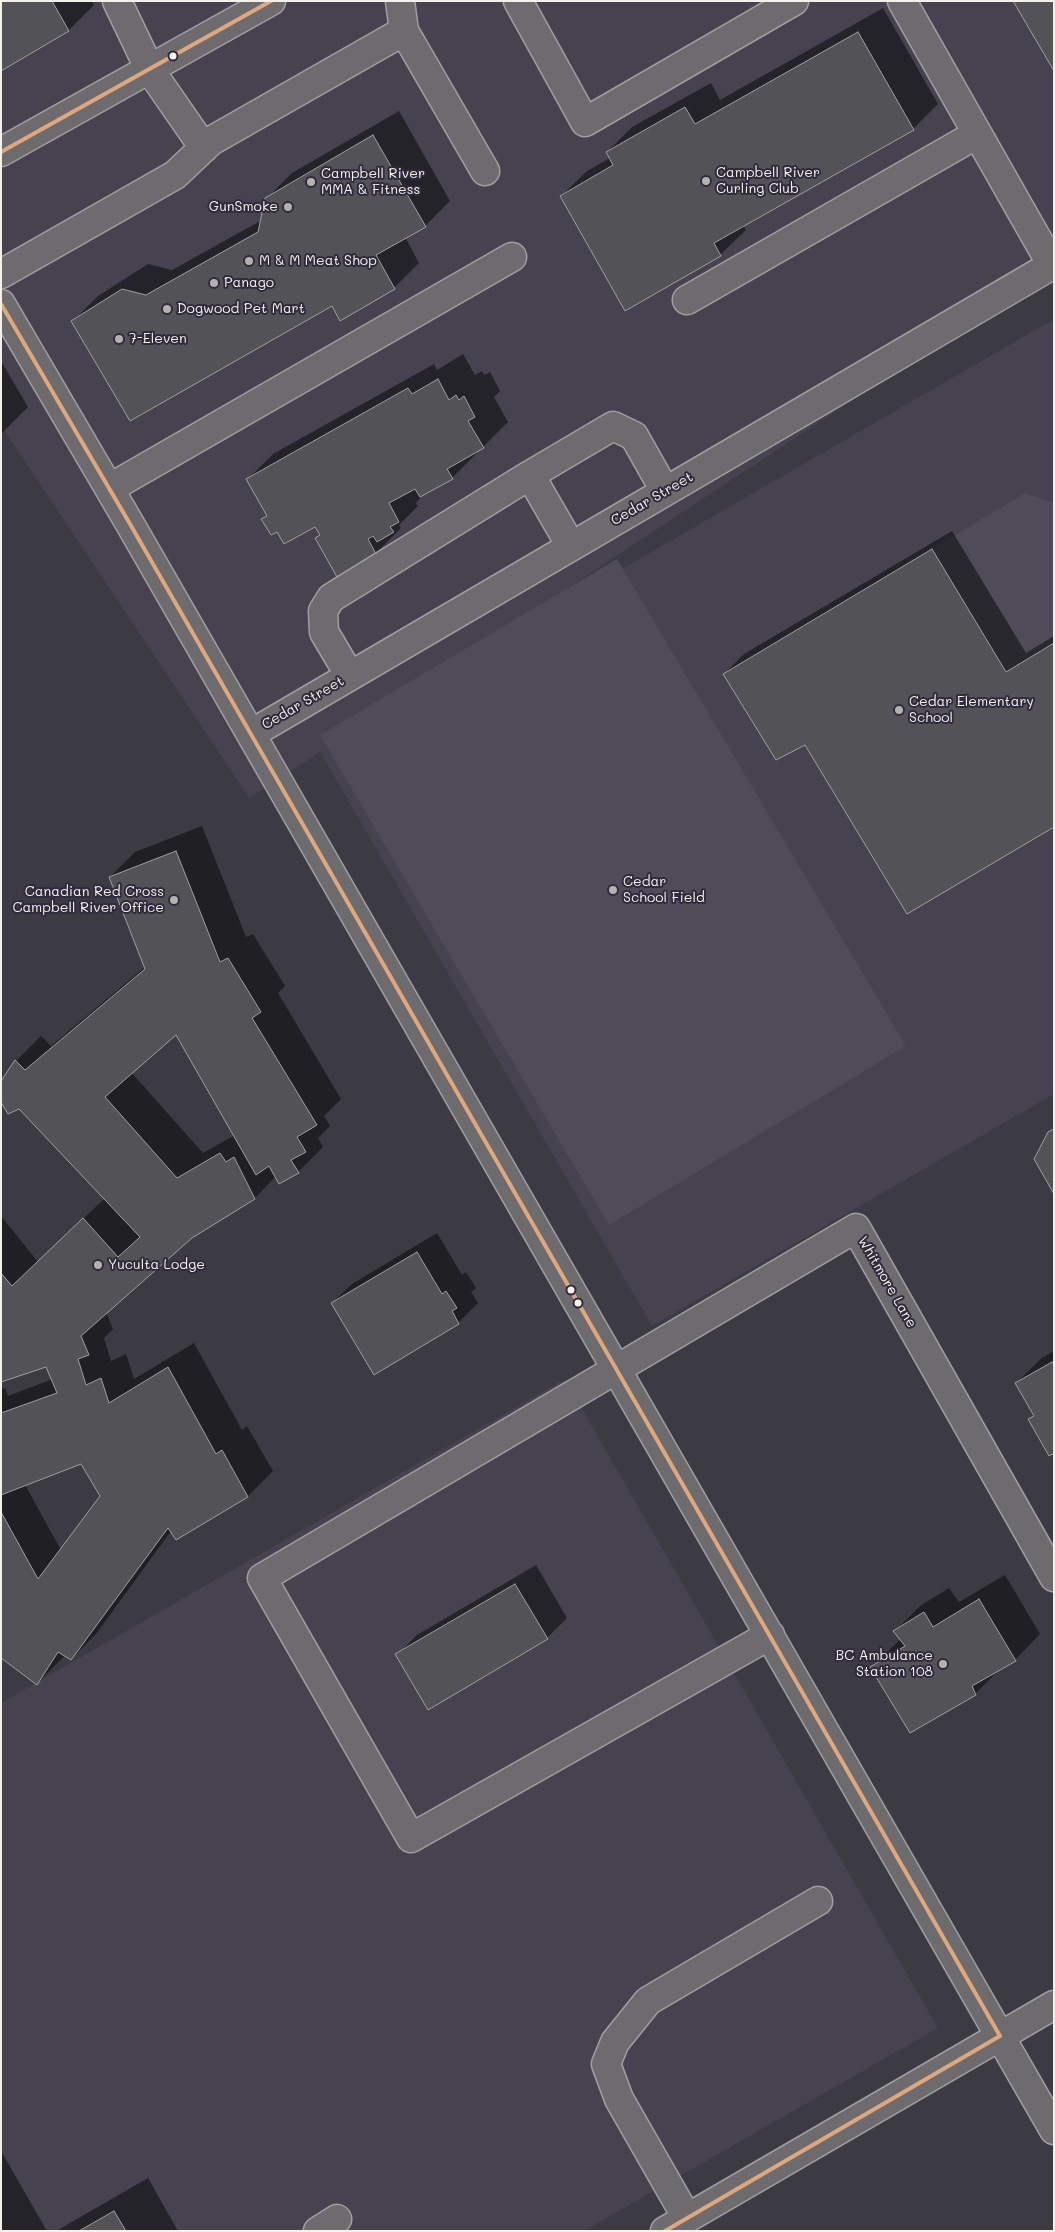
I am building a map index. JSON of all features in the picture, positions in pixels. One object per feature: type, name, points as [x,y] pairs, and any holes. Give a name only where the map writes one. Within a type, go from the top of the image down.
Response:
[{"type":"street","points":[[118,1],[150,70],[204,148]]},
{"type":"street","points":[[1,152],[271,1]]},
{"type":"street","points":[[400,1],[404,31],[485,171]]},
{"type":"street","points":[[518,1],[585,122],[794,1]]},
{"type":"street","points":[[902,1],[1053,264]]},
{"type":"street","points":[[1,274],[175,176],[211,141],[404,31]]},
{"type":"street","points":[[687,300],[977,134]]},
{"type":"street","points":[[110,488],[512,257]]},
{"type":"street","name":"Cedar Street","points":[[251,734],[1053,264]]},
{"type":"street","points":[[1,304],[110,488],[1054,2130]]},
{"type":"street","points":[[350,676],[324,632],[323,611],[331,598],[612,426],[634,436],[665,491]]},
{"type":"street","points":[[530,475],[571,546]]},
{"type":"street","name":"Whitmore Lane","points":[[616,1369],[856,1228],[1054,1577]]},
{"type":"street","points":[[616,1369],[262,1578],[411,1838],[770,1635]]},
{"type":"street","points":[[818,1901],[648,2001],[615,2042],[606,2064],[619,2099],[676,2224],[1054,2005]]},
{"type":"shaded area","points":[[1,1],[1054,1],[1054,267],[418,687],[1054,319],[1054,1094],[652,1326],[320,752],[249,798],[1,426]]},
{"type":"shaded area","points":[[1025,493],[1054,503],[1054,643],[1006,672],[932,549]]},
{"type":"shaded area","name":"Cedar School Field","points":[[617,559],[906,1046],[609,1225],[320,735]]},
{"type":"shaded area","points":[[565,1379],[938,2028],[584,2231],[1,2231],[1,1703]]},
{"type":"building","points":[[1,1],[52,1],[69,31],[1,71]]},
{"type":"building","points":[[1013,1],[1054,1],[1054,71]]},
{"type":"building","name":"Campbell River Curling Club","points":[[858,32],[914,130],[714,243],[721,256],[625,311],[560,196],[613,165],[606,152],[685,107],[695,124]]},
{"type":"building","points":[[373,135],[426,227],[376,255],[395,289],[340,321],[332,306],[130,421],[71,321],[122,289],[146,295],[258,232],[265,198]]},
{"type":"building","points":[[438,379],[449,400],[456,395],[459,400],[464,396],[475,417],[468,421],[484,448],[447,469],[453,479],[420,497],[415,489],[389,503],[399,522],[390,527],[394,532],[377,542],[373,536],[368,539],[376,554],[337,577],[315,538],[320,535],[315,527],[284,544],[277,532],[271,535],[261,519],[267,516],[246,479],[408,388],[412,394]]},
{"type":"building","name":"Cedar Elementary School","points":[[932,549],[1006,672],[1054,643],[1054,827],[907,914],[805,745],[776,760],[723,674]]},
{"type":"building","name":"Yuculta Lodge","points":[[176,851],[220,962],[228,958],[261,1012],[252,1018],[317,1125],[297,1137],[306,1152],[291,1160],[299,1173],[279,1184],[269,1166],[256,1175],[176,1035],[105,1097],[177,1178],[220,1153],[226,1162],[234,1157],[255,1199],[192,1238],[81,1336],[89,1355],[78,1359],[86,1385],[101,1378],[109,1403],[168,1367],[216,1454],[222,1450],[248,1497],[176,1540],[168,1528],[71,1660],[58,1652],[37,1685],[1,1658],[1,1512],[38,1579],[100,1496],[81,1464],[1,1495],[1,1413],[57,1393],[46,1367],[1,1382],[1,1273],[12,1286],[83,1218],[118,1257],[140,1237],[19,1109],[8,1114],[1,1102],[1,1081],[15,1060],[25,1070],[145,969],[109,877]]},
{"type":"building","points":[[1054,1129],[1054,1194],[1034,1159],[1048,1132]]},
{"type":"building","points":[[417,1252],[442,1294],[446,1291],[457,1308],[452,1311],[459,1324],[374,1375],[331,1303]]},
{"type":"building","points":[[1052,1362],[1054,1365],[1054,1456],[1052,1454],[1049,1456],[1028,1419],[1034,1416],[1015,1383]]},
{"type":"building","points":[[515,1584],[548,1639],[428,1710],[395,1654]]},
{"type":"building","name":"BC Ambulance Station 108","points":[[979,1599],[1016,1661],[972,1686],[976,1695],[910,1733],[870,1667],[905,1646],[893,1631],[924,1612],[933,1627]]},
{"type":"building","points":[[114,2211],[126,2231],[79,2231]]},
{"type":"transit line","points":[[1,152],[271,1]]},
{"type":"transit line","points":[[1,304],[130,524],[1000,2036]]},
{"type":"transit line","points":[[665,2231],[1000,2036]]},
{"type":"place","name":"Campbell River Curling Club","points":[[706,181]]},
{"type":"place","name":"Campbell River MMA & Fitness","points":[[311,182]]},
{"type":"place","name":"GunSmoke","points":[[288,207]]},
{"type":"place","name":"M & M Meat Shop","points":[[249,261]]},
{"type":"place","name":"Panago","points":[[214,283]]},
{"type":"place","name":"Dogwood Pet Mart","points":[[167,309]]},
{"type":"place","name":"7-Eleven","points":[[119,339]]},
{"type":"place","name":"Cedar Elementary School","points":[[899,710]]},
{"type":"place","name":"Cedar School Field","points":[[613,890]]},
{"type":"place","name":"Canadian Red Cross Campbell River Office","points":[[174,900]]},
{"type":"place","name":"Yuculta Lodge","points":[[98,1265]]},
{"type":"place","name":"BC Ambulance Station 108","points":[[943,1664]]}]
